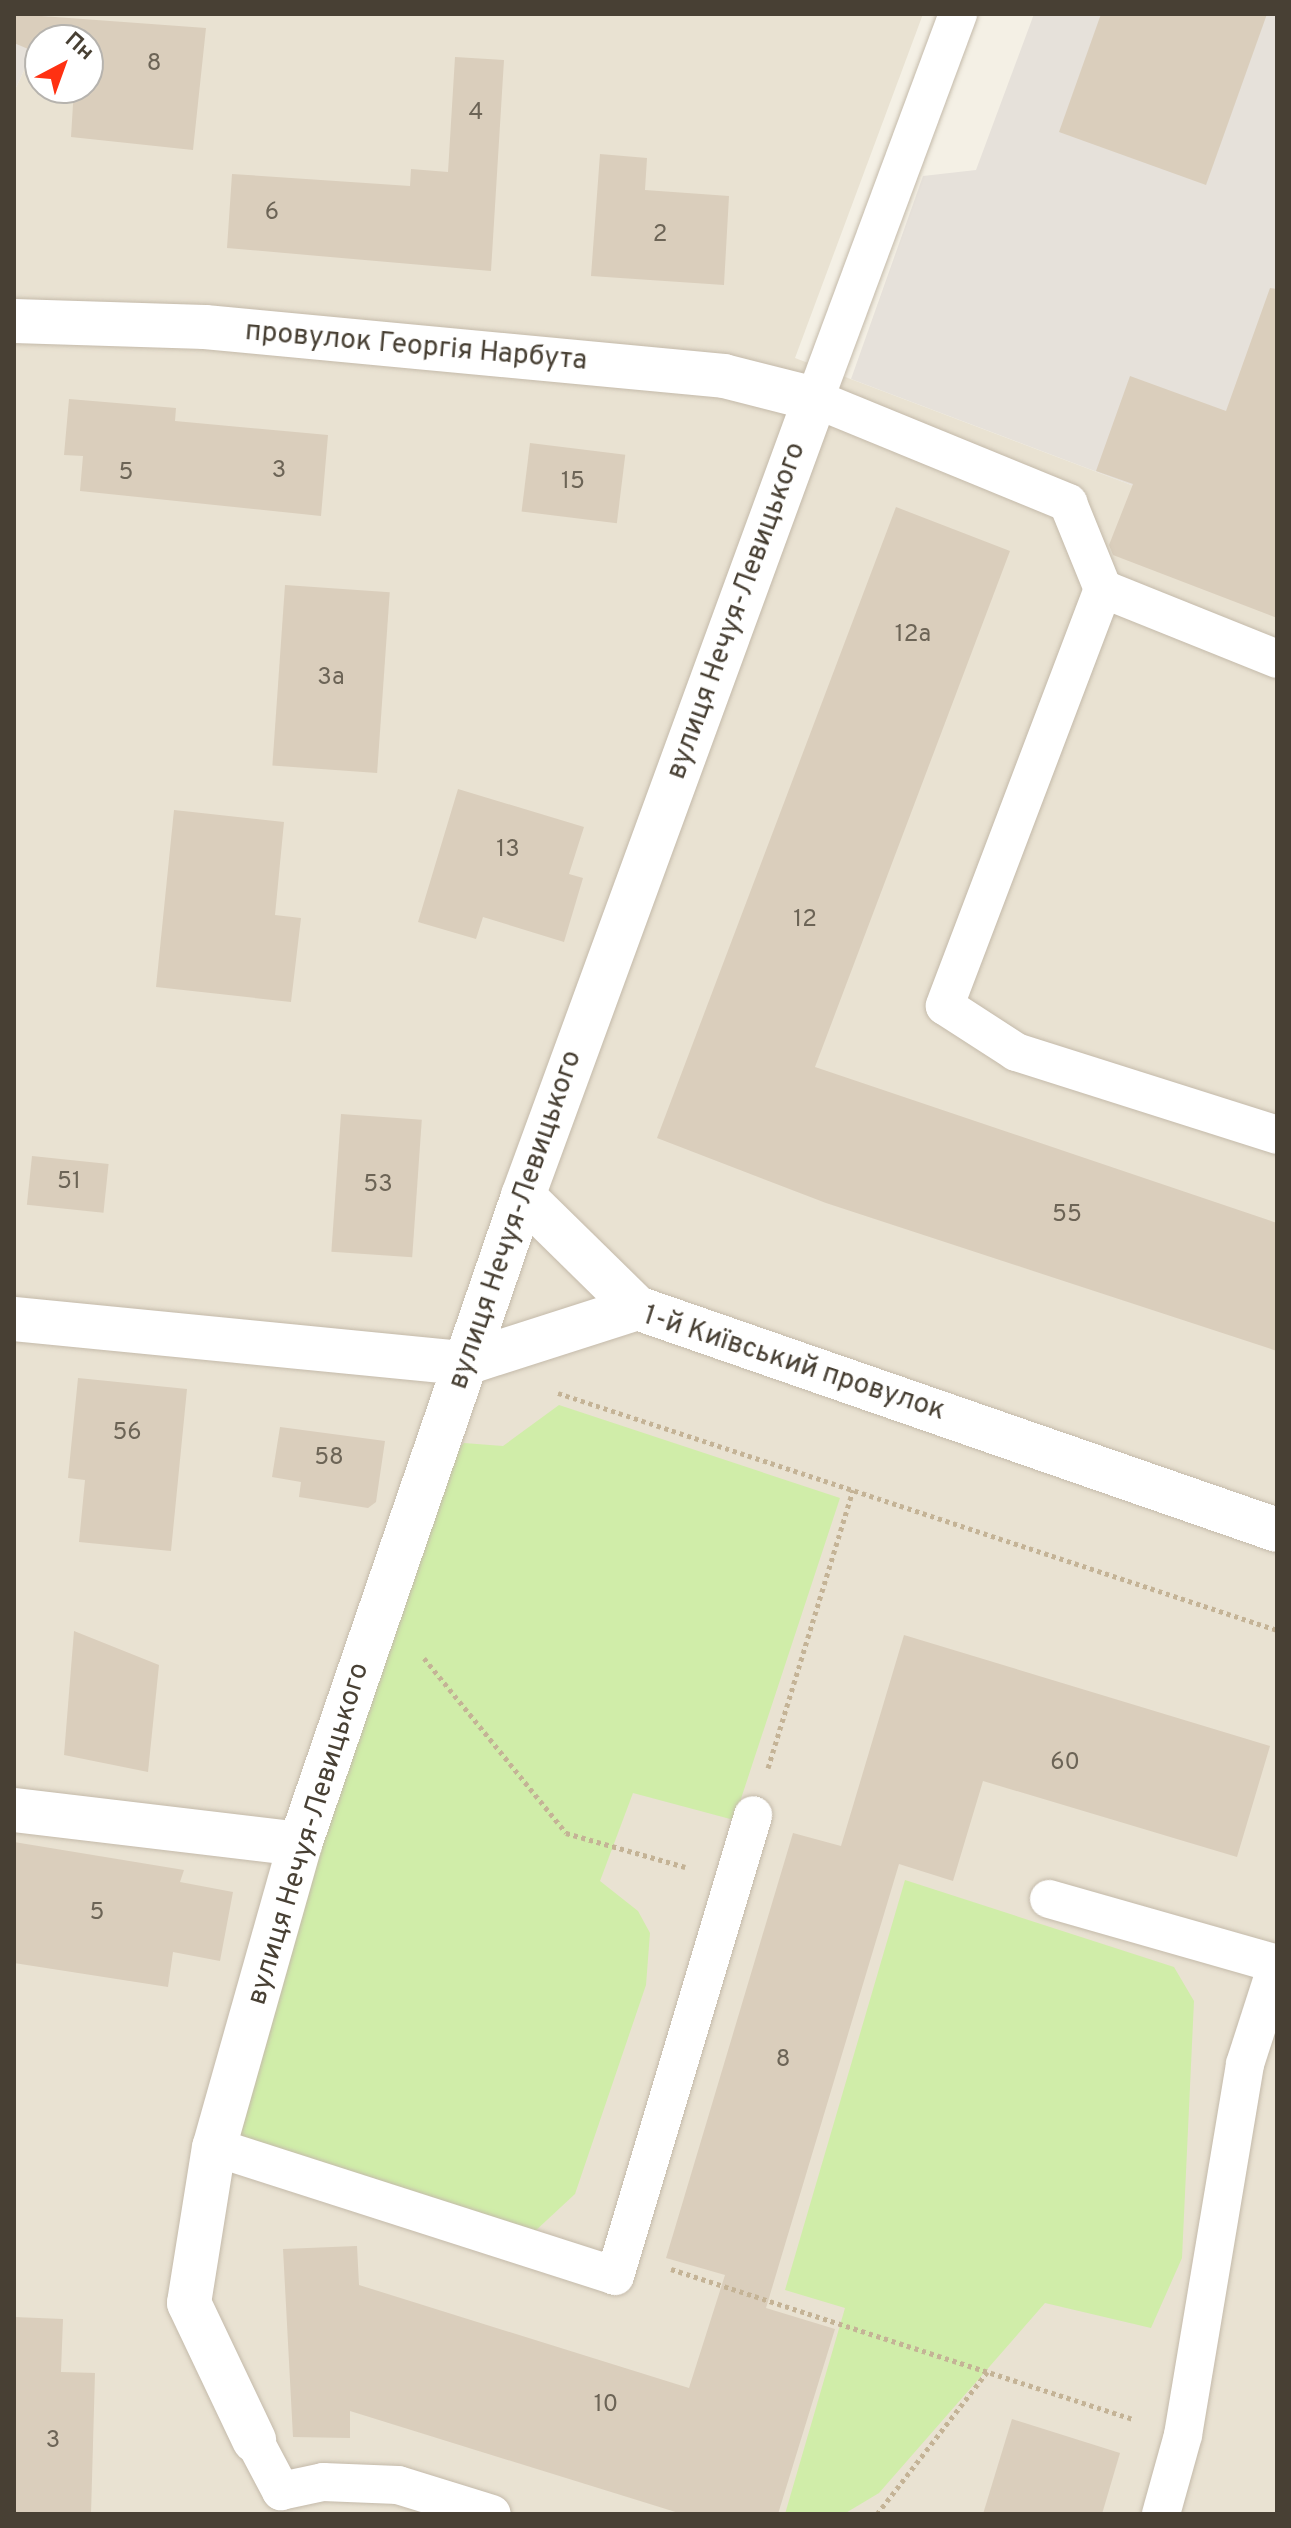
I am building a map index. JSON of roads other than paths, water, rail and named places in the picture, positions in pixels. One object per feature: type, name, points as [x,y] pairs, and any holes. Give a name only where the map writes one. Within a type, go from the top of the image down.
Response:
[{"type":"street","name":"провулок Георгія Нарбута","points":[[14,321],[205,327],[724,376],[815,399]]},
{"type":"street","name":"вулиця Нечуя-Левицького","points":[[254,2440],[189,2303],[214,2147],[300,1844],[523,1196],[815,399]]},
{"type":"street","points":[[523,1196],[637,1308]]},
{"type":"street","name":"1-й Київський провулок","points":[[14,1319],[466,1363],[637,1308],[1277,1530]]},
{"type":"street","points":[[14,1810],[300,1844]]},
{"type":"lane","name":"вулиця Нечуя-Левицького","points":[[815,399],[958,14]]},
{"type":"lane","points":[[815,399],[1068,503],[1103,589],[945,1006],[1016,1052],[1277,1135]]},
{"type":"lane","points":[[1103,589],[1277,659]]},
{"type":"lane","points":[[214,2147],[615,2276],[753,1815]]},
{"type":"lane","points":[[1049,1899],[1277,1964],[1245,2064],[1183,2435],[1161,2514]]},
{"type":"lane","points":[[254,2440],[282,2502],[323,2482],[398,2485],[492,2514]]}]
